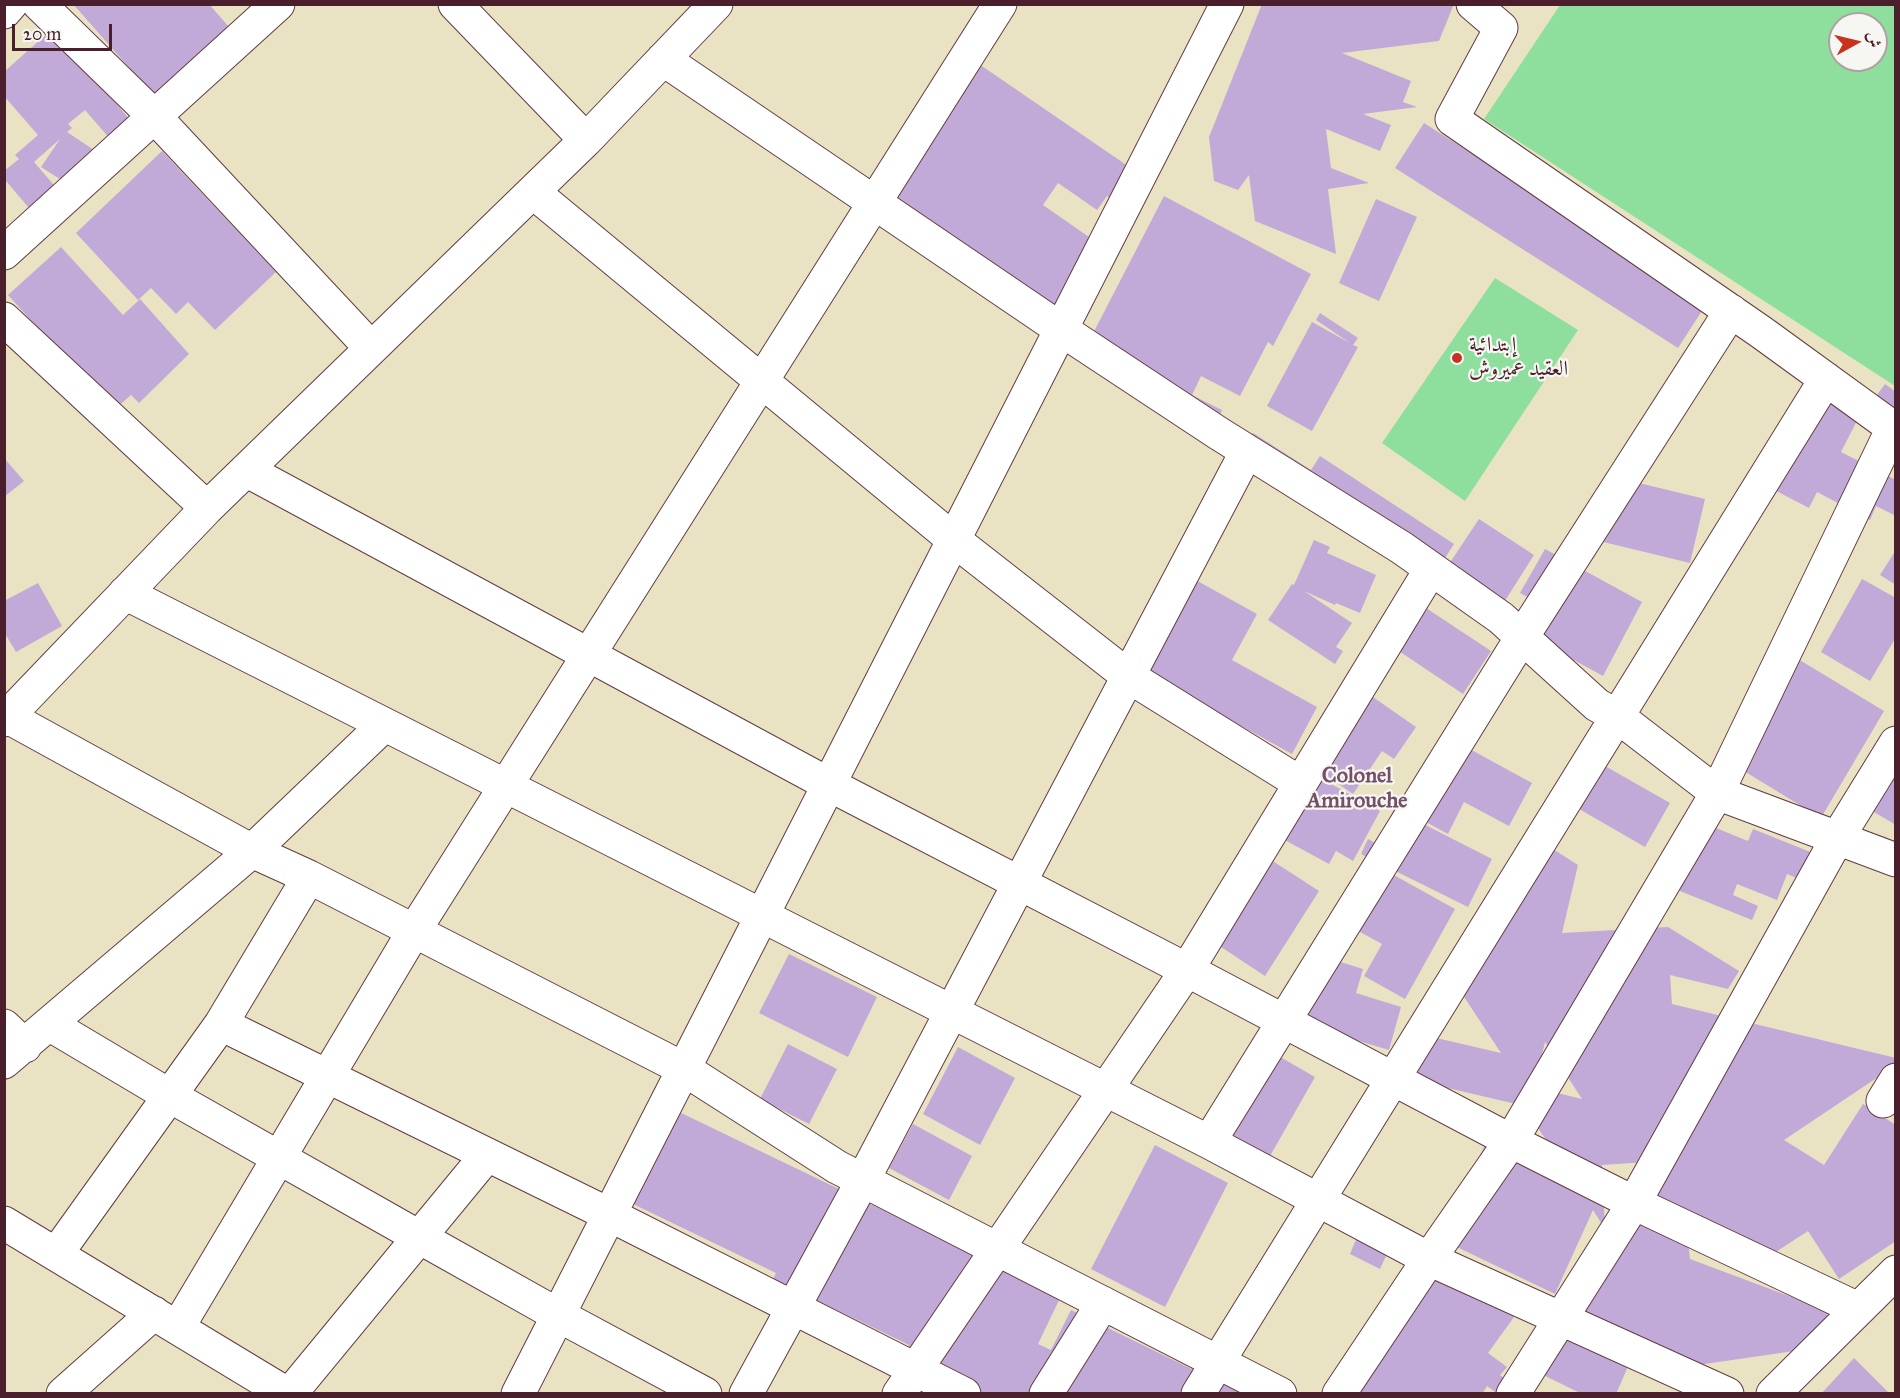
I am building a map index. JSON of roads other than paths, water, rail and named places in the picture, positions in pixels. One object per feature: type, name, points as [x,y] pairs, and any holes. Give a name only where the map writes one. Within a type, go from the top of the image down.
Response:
[{"type":"street","points":[[4,12],[11,4]]},
{"type":"street","points":[[39,4],[155,117],[371,348]]},
{"type":"street","points":[[4,253],[278,4]]},
{"type":"street","points":[[455,4],[585,140]]},
{"type":"street","points":[[716,4],[533,192],[207,508],[6,716],[252,850],[684,1069],[837,1167],[1280,1394]]},
{"type":"street","points":[[63,1394],[166,1320],[279,1158],[414,931],[1000,4]]},
{"type":"street","points":[[518,1394],[1227,4]]},
{"type":"street","points":[[1339,1394],[1511,1142],[1717,794],[1894,429],[1731,311],[1452,119],[1501,28],[1473,4]]},
{"type":"street","points":[[663,59],[1062,330],[1247,451],[1402,548],[1501,618],[1597,705],[1617,716],[1717,794],[1896,860]]},
{"type":"street","points":[[533,192],[954,540],[1128,676],[1300,783]]},
{"type":"street","points":[[1209,1142],[1522,637],[1731,311]]},
{"type":"street","points":[[4,319],[207,508]]},
{"type":"street","points":[[1198,1394],[1826,379]]},
{"type":"street","points":[[747,1394],[863,1180],[1247,451]]},
{"type":"street","points":[[246,470],[830,785],[1511,1142],[1858,1309]]},
{"type":"street","points":[[907,1381],[1186,970],[1431,569]]},
{"type":"street","points":[[125,593],[1209,1142],[1429,1259],[1727,1394]]},
{"type":"street","points":[[11,1045],[49,1024],[252,850],[384,725]]},
{"type":"street","points":[[1513,1394],[1634,1203],[1838,837],[1896,743]]},
{"type":"street","points":[[57,1253],[221,1024],[309,877]]},
{"type":"street","points":[[49,1024],[170,1096],[419,1237],[705,1394]]},
{"type":"street","points":[[221,1024],[793,1307],[907,1381],[964,1394]]},
{"type":"street","points":[[10,1234],[57,1253],[288,1394],[487,1155]]},
{"type":"street","points":[[1773,1394],[1896,1272]]},
{"type":"street","points":[[1046,1394],[1103,1303]]},
{"type":"place","name":"إبتدائية العقيد عميروش","points":[[1457,358]]},
{"type":"district","name":"Colonel Amirouche","points":[[1357,790]]}]
